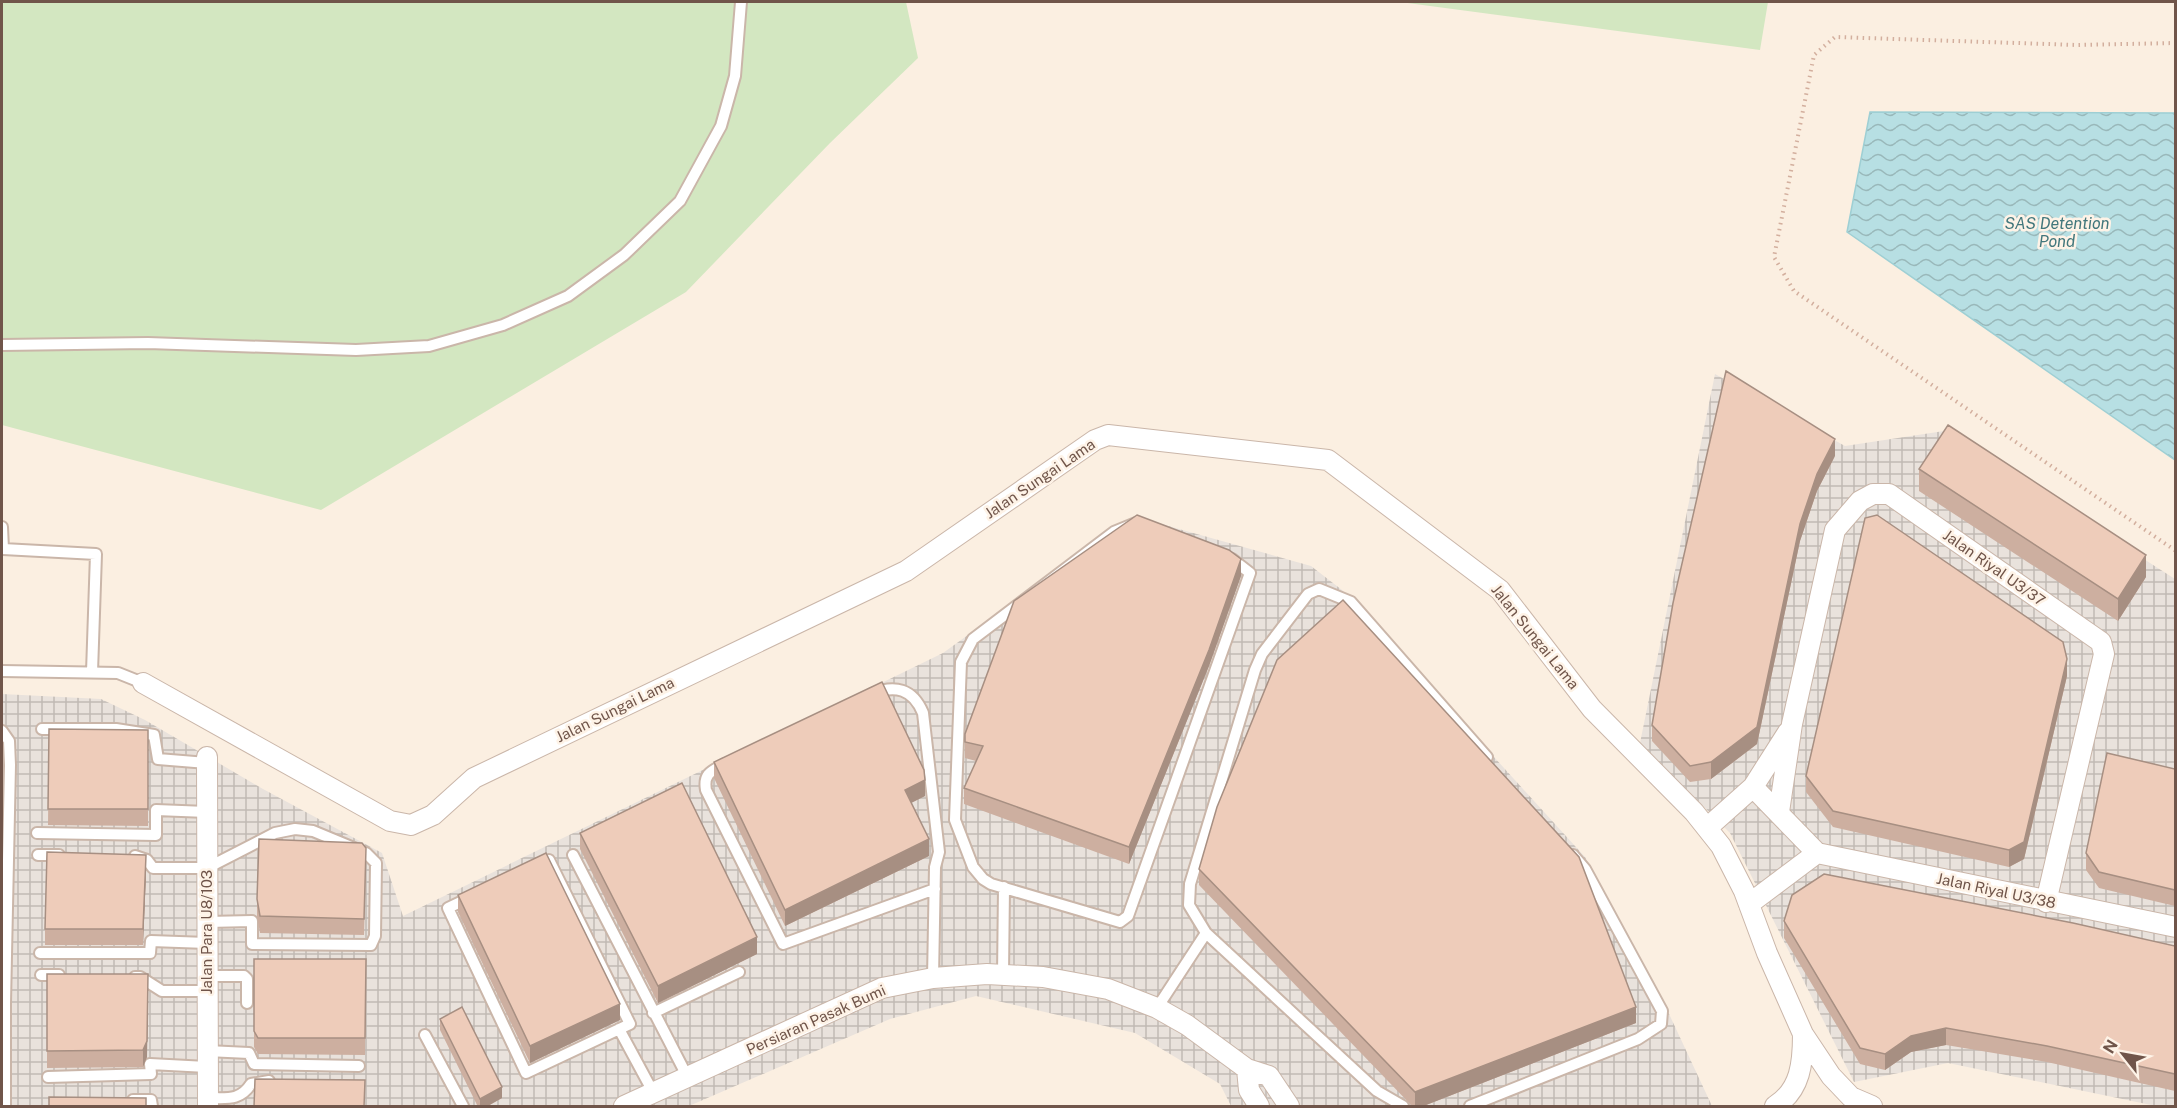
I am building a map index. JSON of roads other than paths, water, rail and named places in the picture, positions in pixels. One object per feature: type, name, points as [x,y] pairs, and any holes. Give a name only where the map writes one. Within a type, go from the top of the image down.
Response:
[{"type":"street","name":"Jalan Sungai Lama","points":[[143,683],[390,821],[411,825],[433,815],[474,778],[906,571],[1095,440],[1108,435],[1328,460],[1500,590],[1592,709],[1707,828],[1721,846],[1749,904],[1803,1034]]},
{"type":"street","name":"Jalan Riyal U3/37","points":[[1779,812],[1792,724],[1835,530],[1860,501],[1873,494],[1889,494],[2100,642],[2104,654],[2046,902]]},
{"type":"street","points":[[1707,828],[1753,787],[1792,724]]},
{"type":"street","name":"Jalan Para U8/103","points":[[207,760],[208,1102]]},
{"type":"street","points":[[1749,904],[1817,853],[1753,787]]},
{"type":"street","name":"Jalan Riyal U3/38","points":[[1817,853],[2175,927]]},
{"type":"street","name":"Persiaran Pasak Bumi","points":[[624,1107],[882,988],[933,978],[1003,975],[1043,977],[1108,989],[1157,1008],[1187,1025],[1247,1069],[1269,1076],[1289,1107]]},
{"type":"street","points":[[1775,1107],[1784,1101],[1795,1086],[1803,1063],[1803,1034]]},
{"type":"street","points":[[1803,1034],[1831,1076],[1851,1097],[1872,1107]]},
{"type":"street","points":[[1247,1069],[1249,1090],[1259,1107]]},
{"type":"lane","points":[[2,345],[148,343],[356,350],[429,346],[503,326],[568,296],[624,255],[680,201],[721,126],[735,76],[741,2]]},
{"type":"lane","points":[[1136,523],[1243,565],[1250,573],[1126,920],[1120,922],[1103,919],[1004,887],[983,879],[973,867],[956,820],[961,662],[973,639],[1114,532],[1136,523]]},
{"type":"lane","points":[[2,527],[3,549],[96,555],[92,672]]},
{"type":"lane","points":[[1403,1107],[1377,1091],[1206,933],[1188,905],[1190,884],[1255,670],[1262,654],[1308,594],[1319,589],[1352,602],[1491,762]]},
{"type":"lane","points":[[2,671],[118,673],[143,683]]},
{"type":"lane","points":[[862,698],[886,688],[897,689],[917,700],[923,713],[939,852],[934,889],[933,978]]},
{"type":"lane","points":[[42,729],[116,729],[154,735],[158,759],[207,760]]},
{"type":"lane","points":[[2,731],[9,741],[10,765],[4,1003],[5,1107]]},
{"type":"lane","points":[[738,758],[708,773],[704,779],[706,790],[783,944],[934,889]]},
{"type":"lane","points":[[37,833],[156,835],[156,810],[207,812]]},
{"type":"lane","points":[[127,856],[138,856],[147,860],[153,868],[207,868],[275,833],[295,830],[313,831],[366,853],[376,863],[375,936],[371,945],[252,944],[252,921],[207,922]]},
{"type":"lane","points":[[1470,1107],[1638,1039],[1661,1024],[1662,1011],[1657,1000],[1585,868],[1561,842]]},
{"type":"lane","points":[[38,855],[71,855]]},
{"type":"lane","points":[[573,855],[687,1076]]},
{"type":"lane","points":[[549,860],[630,1024],[619,1029],[526,1073],[448,908],[549,860]]},
{"type":"lane","points":[[1003,975],[1004,887]]},
{"type":"lane","points":[[1157,1008],[1206,933]]},
{"type":"lane","points":[[40,953],[150,953],[151,941],[207,943]]},
{"type":"lane","points":[[653,1012],[739,972]]},
{"type":"lane","points":[[41,975],[74,975]]},
{"type":"lane","points":[[118,976],[140,977],[162,991],[244,976],[247,979],[247,1003]]},
{"type":"lane","points":[[619,1029],[653,1092]]},
{"type":"lane","points":[[425,1035],[463,1107]]},
{"type":"lane","points":[[48,1077],[151,1074],[150,1064],[249,1053],[254,1064],[359,1066]]},
{"type":"lane","points":[[208,1102],[236,1098],[245,1094],[251,1084],[262,1080],[284,1081]]},
{"type":"lane","points":[[117,1100],[151,1100],[152,1107]]},
{"type":"water","name":"SAS Detention Pond","points":[[1870,112],[2175,113],[2175,460],[1847,232]]}]
